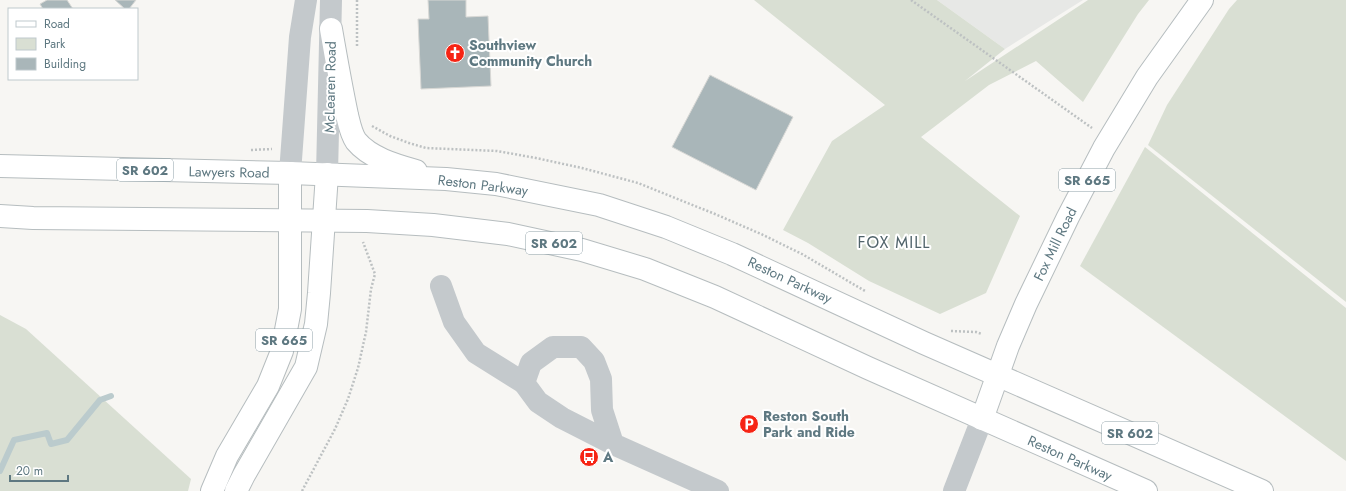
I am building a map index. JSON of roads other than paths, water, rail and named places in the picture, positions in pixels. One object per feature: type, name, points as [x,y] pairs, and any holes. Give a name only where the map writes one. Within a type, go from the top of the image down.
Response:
[{"type":"main road","name":"Fox Mill Road","points":[[982,419],[1008,346],[1026,304],[1068,217],[1104,148],[1147,77],[1202,0]]},
{"type":"main road","points":[[331,30],[343,97],[349,123],[355,140],[364,149],[397,166],[446,179]]},
{"type":"main road","name":"Lawyers Road","points":[[0,166],[290,173],[290,309],[282,351],[268,386],[227,456],[212,491]]},
{"type":"main road","name":"Reston Parkway","points":[[290,173],[446,179],[496,184],[599,205],[666,227],[732,254],[924,343],[998,374],[1262,491]]},
{"type":"main road","name":"SR 665","points":[[236,491],[306,367],[316,324],[327,174]]},
{"type":"main road","name":"SR 602","points":[[0,216],[41,218],[289,221]]},
{"type":"main road","name":"Reston Parkway","points":[[289,221],[433,225],[508,234],[582,250],[645,269],[715,297],[982,419],[1146,491]]},
{"type":"street","points":[[290,173],[300,37],[306,0]]},
{"type":"street","name":"McLearen Road","points":[[327,174],[331,0]]},
{"type":"street","points":[[441,286],[454,322],[476,353],[524,383],[538,402],[562,418],[613,444],[718,491]]},
{"type":"street","points":[[524,383],[531,363],[553,347],[580,347],[594,361],[601,379],[602,410],[613,444]]},
{"type":"street","points":[[954,491],[982,419]]},
{"type":"waterway","points":[[0,471],[14,440],[47,433],[51,444],[67,440],[100,400],[111,396]]},
{"type":"place","name":"Southview Community Church","points":[[455,53]]},
{"type":"place","name":"Reston South Park and Ride","points":[[749,424]]},
{"type":"place","name":"A","points":[[589,457]]},
{"type":"district","name":"FOX MILL","points":[[894,242]]}]
